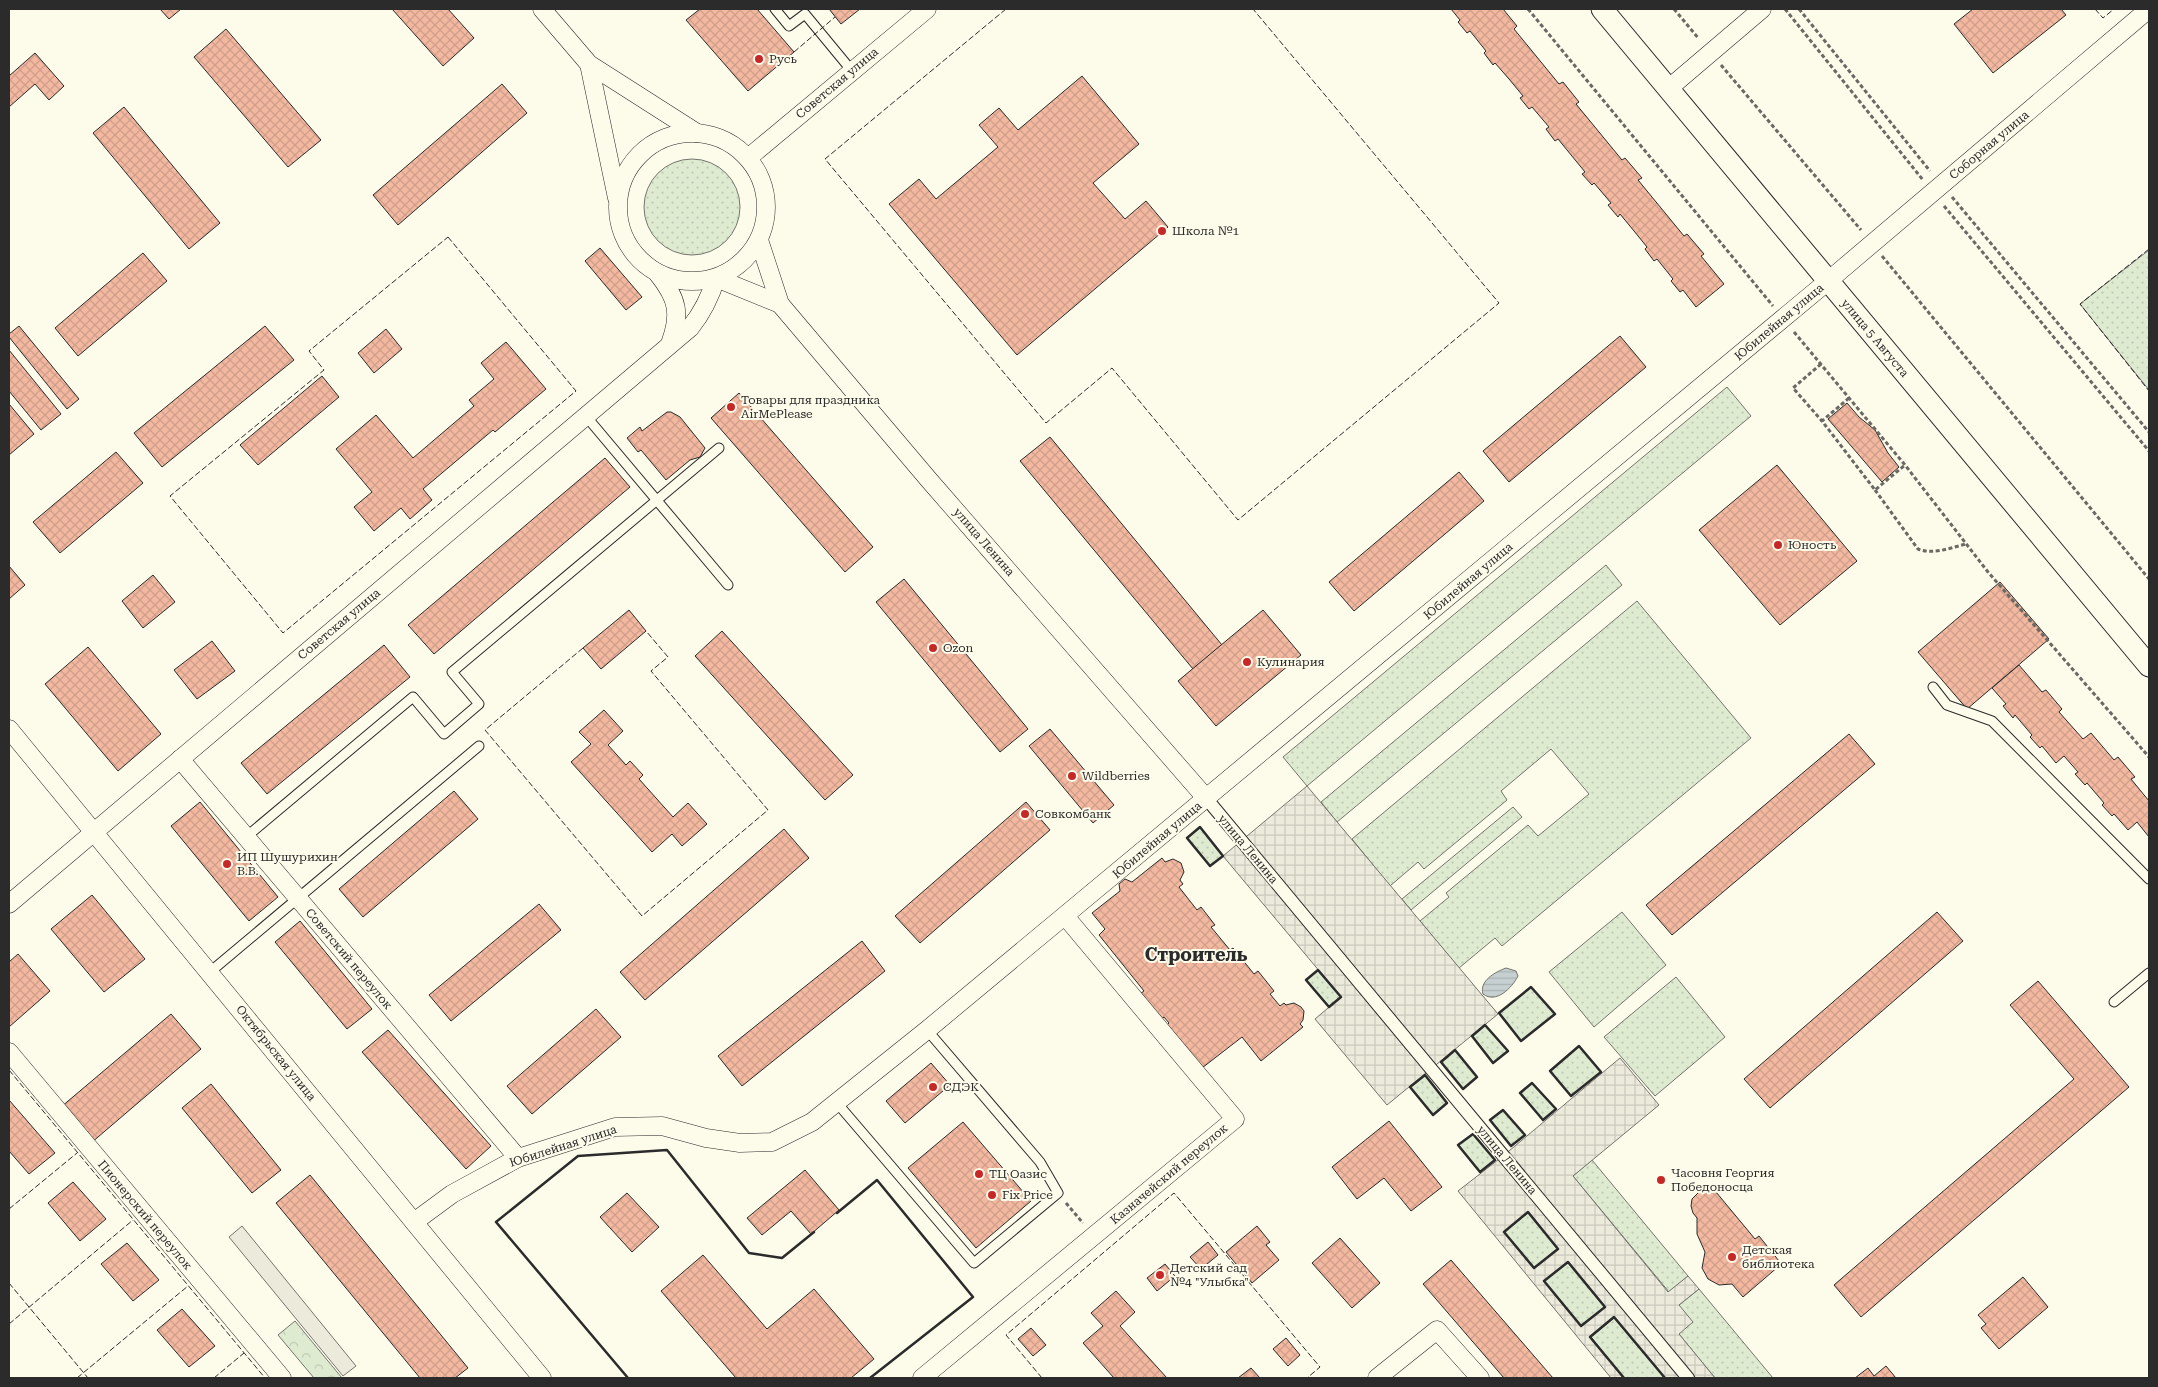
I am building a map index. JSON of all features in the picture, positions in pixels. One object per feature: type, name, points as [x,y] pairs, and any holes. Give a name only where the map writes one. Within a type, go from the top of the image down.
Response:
[{"type":"street","points":[[542,9],[589,64],[697,133],[725,141],[748,158],[762,183],[766,212],[759,240],[741,263],[716,278],[687,282],[658,274]]},
{"type":"street","name":"Советская улица","points":[[748,158],[927,9]]},
{"type":"street","name":"улица 5 Августа","points":[[1602,9],[2149,666]]},
{"type":"street","points":[[1668,89],[1762,9]]},
{"type":"street","name":"Соборная улица","points":[[1828,281],[2149,9]]},
{"type":"street","points":[[589,64],[617,201],[620,230],[635,256],[658,274],[671,290],[677,309],[677,326],[670,345]]},
{"type":"street","points":[[617,201],[625,173],[643,150],[668,136],[697,133]]},
{"type":"street","points":[[759,240],[780,304]]},
{"type":"street","points":[[716,278],[780,304]]},
{"type":"street","name":"Советская улица","points":[[9,904],[690,328],[702,313],[711,295],[716,278]]},
{"type":"street","name":"Юбилейная улица","points":[[414,1222],[452,1194],[518,1158],[615,1127],[662,1126],[706,1138],[732,1142],[772,1142],[812,1122],[837,1104],[1065,916],[1828,281]]},
{"type":"street","name":"улица Ленина","points":[[780,304],[929,480],[1206,798],[1688,1378]]},
{"type":"street","name":"Октябрьская улица","points":[[9,729],[542,1378]]},
{"type":"street","name":"Советский переулок","points":[[180,759],[518,1158]]},
{"type":"street","name":"Казначейский переулок","points":[[922,1378],[1235,1119],[1065,916]]},
{"type":"street","name":"Пионерский переулок","points":[[9,1052],[282,1378]]},
{"type":"street","points":[[1377,1378],[1437,1330],[1480,1378]]},
{"type":"lane","points":[[775,9],[790,26],[805,14],[852,71]]},
{"type":"lane","points":[[585,416],[728,585]]},
{"type":"lane","points":[[246,837],[413,697],[444,734],[479,704],[452,672],[719,448]]},
{"type":"lane","points":[[1933,687],[1948,705],[1992,721],[2149,879]]},
{"type":"lane","points":[[210,972],[479,746]]},
{"type":"lane","points":[[2114,1002],[2149,973]]},
{"type":"lane","points":[[837,1104],[974,1263],[1058,1193],[1040,1162],[927,1030]]},
{"type":"path","points":[[1528,9],[1905,465],[1994,579],[2149,757]]},
{"type":"path","points":[[1674,9],[1873,244],[2149,579]]},
{"type":"path","points":[[1785,9],[2149,432]]},
{"type":"path","points":[[1799,9],[1938,189],[2149,451]]},
{"type":"path","points":[[1821,364],[1793,388],[1822,421],[1918,549],[1934,552],[1966,544]]},
{"type":"path","points":[[1822,421],[1849,398]]},
{"type":"path","points":[[1875,490],[1905,465]]},
{"type":"path","points":[[1058,1193],[1094,1236]]},
{"type":"green space","points":[[692,159],[710,163],[726,173],[736,189],[740,207],[736,225],[726,241],[710,251],[692,255],[674,251],[658,241],[648,225],[644,207],[648,189],[658,173],[674,163]]},
{"type":"green space","points":[[2149,250],[2149,390],[2080,304]]},
{"type":"green space","points":[[1727,387],[1751,416],[1307,786],[1283,757]]},
{"type":"green space","points":[[1606,565],[1622,585],[1337,822],[1321,802]]},
{"type":"green space","points":[[1637,601],[1751,738],[1502,946],[1495,938],[1459,968],[1420,921],[1449,897],[1446,893],[1528,825],[1538,836],[1589,794],[1551,749],[1501,791],[1507,800],[1424,869],[1418,862],[1390,886],[1352,839]]},
{"type":"green space","points":[[1513,807],[1522,817],[1411,910],[1402,899]]},
{"type":"green space","points":[[1200,827],[1223,856],[1210,866],[1187,838]]},
{"type":"green space","points":[[1622,912],[1666,965],[1594,1027],[1549,972]]},
{"type":"green space","points":[[1318,970],[1341,997],[1329,1007],[1306,980]]},
{"type":"green space","points":[[1676,977],[1725,1037],[1655,1096],[1604,1037]]},
{"type":"green space","points":[[1531,987],[1555,1014],[1521,1041],[1499,1013]]},
{"type":"green space","points":[[1485,1025],[1508,1051],[1493,1063],[1472,1036]]},
{"type":"green space","points":[[1579,1046],[1601,1072],[1571,1096],[1550,1071]]},
{"type":"green space","points":[[1455,1050],[1477,1077],[1463,1089],[1441,1062]]},
{"type":"green space","points":[[1425,1075],[1447,1103],[1433,1115],[1410,1087]]},
{"type":"green space","points":[[1532,1083],[1556,1109],[1543,1120],[1520,1093]]},
{"type":"green space","points":[[1503,1110],[1525,1135],[1511,1146],[1490,1120]]},
{"type":"green space","points":[[1473,1134],[1495,1160],[1480,1172],[1458,1145]]},
{"type":"green space","points":[[1592,1160],[1688,1276],[1669,1292],[1573,1176]]},
{"type":"green space","points":[[1528,1212],[1558,1249],[1534,1268],[1504,1232]]},
{"type":"green space","points":[[1568,1262],[1605,1307],[1581,1326],[1544,1281]]},
{"type":"green space","points":[[1699,1289],[1773,1378],[1715,1378],[1679,1334],[1679,1305]]},
{"type":"green space","points":[[1614,1317],[1665,1378],[1624,1378],[1590,1337]]},
{"type":"green space","points":[[295,1321],[342,1378],[314,1378],[278,1335]]},
{"type":"shaded area","points":[[1307,786],[1498,1014],[1387,1105],[1315,1019],[1341,997],[1223,856]]},
{"type":"shaded area","points":[[1506,968],[1516,971],[1518,976],[1508,990],[1493,997],[1483,994],[1482,989],[1486,981],[1497,972]]},
{"type":"shaded area","points":[[1620,1058],[1659,1105],[1573,1176],[1668,1292],[1688,1276],[1699,1289],[1679,1305],[1693,1322],[1679,1334],[1715,1378],[1665,1378],[1614,1318],[1591,1337],[1624,1378],[1611,1378],[1458,1191],[1503,1156]],"holes":[[[1528,1213],[1558,1248],[1534,1268],[1504,1232]],[[1568,1262],[1605,1307],[1581,1326],[1544,1281]]]},
{"type":"shaded area","points":[[242,1226],[356,1366],[343,1376],[229,1237]]},
{"type":"building","points":[[160,9],[181,9],[169,19]]},
{"type":"building","points":[[392,9],[448,9],[474,38],[443,66]]},
{"type":"building","points":[[700,9],[757,9],[794,52],[748,91],[686,20]]},
{"type":"building","points":[[829,9],[860,9],[841,24]]},
{"type":"building","points":[[1451,9],[1503,9],[1517,26],[1514,29],[1559,84],[1563,82],[1579,102],[1576,104],[1622,160],[1625,158],[1642,178],[1638,180],[1684,236],[1687,234],[1704,254],[1701,256],[1724,284],[1696,307],[1683,290],[1680,292],[1671,281],[1673,279],[1657,259],[1654,261],[1645,249],[1647,247],[1634,231],[1620,214],[1618,217],[1608,205],[1611,203],[1594,183],[1592,185],[1582,174],[1585,172],[1558,139],[1555,141],[1546,129],[1549,127],[1532,107],[1529,109],[1520,98],[1523,96],[1495,63],[1493,65],[1484,53],[1486,51],[1470,31],[1467,33]]},
{"type":"building","points":[[1973,9],[2061,9],[2066,15],[1993,73],[1954,24]]},
{"type":"building","points":[[226,29],[321,140],[288,167],[194,57]]},
{"type":"building","points":[[35,53],[64,86],[49,100],[35,84],[9,107],[9,76]]},
{"type":"building","points":[[1082,76],[1139,144],[1093,183],[1125,219],[1146,201],[1168,227],[1017,355],[889,204],[919,179],[936,199],[998,147],[979,125],[999,108],[1018,130]]},
{"type":"building","points":[[502,84],[527,113],[398,225],[373,195]]},
{"type":"building","points":[[124,107],[220,223],[189,249],[93,133]]},
{"type":"building","points":[[600,248],[642,297],[626,310],[585,261]]},
{"type":"building","points":[[143,253],[167,281],[78,356],[55,328]]},
{"type":"building","points":[[19,326],[79,399],[67,409],[9,337],[9,334]]},
{"type":"building","points":[[265,326],[294,360],[162,467],[134,433]]},
{"type":"building","points":[[386,329],[402,349],[374,373],[358,353]]},
{"type":"building","points":[[1620,336],[1646,367],[1509,482],[1483,451]]},
{"type":"building","points":[[506,342],[546,389],[495,432],[493,430],[423,489],[432,500],[410,519],[401,508],[374,531],[354,507],[372,492],[336,449],[376,415],[413,458],[474,406],[469,400],[494,379],[481,363]]},
{"type":"building","points":[[9,350],[61,414],[41,430],[9,391]]},
{"type":"building","points":[[322,376],[339,397],[258,465],[240,445]]},
{"type":"building","points":[[739,393],[873,547],[845,572],[711,418]]},
{"type":"building","points":[[1847,403],[1859,417],[1875,430],[1888,453],[1899,467],[1882,482],[1828,419]]},
{"type":"building","points":[[9,404],[34,434],[9,455]]},
{"type":"building","points":[[667,412],[680,417],[705,448],[700,457],[690,460],[666,480],[641,450],[638,452],[627,438],[640,427],[642,431]]},
{"type":"building","points":[[1050,437],[1222,645],[1193,669],[1020,461]]},
{"type":"building","points":[[116,452],[143,483],[60,553],[33,522]]},
{"type":"building","points":[[605,458],[630,487],[434,654],[408,625]]},
{"type":"building","name":"Юность","points":[[1777,465],[1857,561],[1780,625],[1699,530]]},
{"type":"building","points":[[1459,472],[1484,501],[1354,611],[1329,582]]},
{"type":"building","points":[[9,566],[25,585],[9,599]]},
{"type":"building","points":[[153,575],[175,602],[143,628],[122,601]]},
{"type":"building","points":[[904,579],[1028,729],[1000,752],[876,602]]},
{"type":"building","points":[[2000,582],[2049,639],[1967,709],[1918,652]]},
{"type":"building","points":[[629,610],[646,631],[601,669],[583,648]]},
{"type":"building","name":"Кулинария","points":[[1263,610],[1301,655],[1216,726],[1178,681]]},
{"type":"building","points":[[722,631],[853,775],[825,800],[695,656]]},
{"type":"building","points":[[212,641],[235,671],[197,699],[174,670]]},
{"type":"building","points":[[384,645],[410,677],[267,794],[241,763]]},
{"type":"building","points":[[88,647],[161,734],[118,771],[45,684]]},
{"type":"building","points":[[2019,665],[2042,692],[2046,690],[2062,709],[2059,712],[2083,739],[2091,733],[2114,760],[2118,757],[2135,777],[2131,779],[2149,801],[2149,837],[2137,822],[2128,830],[2114,814],[2112,816],[2087,783],[2085,785],[2075,774],[2078,772],[2064,756],[2056,763],[2042,746],[2040,748],[2030,737],[2032,735],[2015,715],[2013,718],[2003,706],[2006,704],[1992,688]]},
{"type":"building","points":[[604,710],[623,731],[608,745],[626,765],[630,761],[643,775],[639,779],[673,817],[688,803],[707,824],[682,846],[672,834],[652,852],[571,762],[591,744],[579,732]]},
{"type":"building","name":"Wildberries","points":[[1050,729],[1114,805],[1093,823],[1029,746]]},
{"type":"building","points":[[1849,734],[1875,764],[1672,935],[1646,905]]},
{"type":"building","points":[[454,791],[478,819],[363,917],[339,889]]},
{"type":"building","points":[[200,802],[278,897],[249,921],[171,826]]},
{"type":"building","points":[[1026,802],[1050,830],[920,943],[895,916]]},
{"type":"building","points":[[784,829],[809,858],[645,1000],[620,972]]},
{"type":"building","points":[[1162,858],[1165,862],[1173,859],[1181,863],[1184,872],[1180,880],[1183,884],[1179,887],[1197,910],[1201,907],[1215,925],[1211,927],[1230,950],[1233,948],[1254,974],[1258,971],[1274,991],[1270,994],[1280,1006],[1284,1003],[1286,1005],[1294,1003],[1304,1011],[1303,1020],[1300,1024],[1303,1027],[1261,1061],[1242,1037],[1202,1068],[1167,1025],[1169,1023],[1164,1017],[1158,1022],[1137,996],[1144,991],[1099,935],[1105,929],[1092,913],[1120,891],[1119,884],[1125,879],[1132,882]]},
{"type":"building","points":[[92,895],[145,959],[104,992],[51,929]]},
{"type":"building","points":[[539,904],[561,930],[451,1021],[429,995]]},
{"type":"building","points":[[1937,912],[1963,941],[1770,1108],[1744,1079]]},
{"type":"building","points":[[300,921],[372,1009],[347,1029],[275,942]]},
{"type":"building","points":[[862,941],[885,971],[742,1086],[718,1056]]},
{"type":"building","points":[[18,954],[50,991],[9,1027],[9,962]]},
{"type":"building","points":[[2038,981],[2129,1087],[1861,1317],[1834,1285],[2074,1079],[2010,1005]]},
{"type":"building","points":[[596,1009],[621,1037],[532,1114],[507,1086]]},
{"type":"building","points":[[171,1014],[201,1049],[91,1143],[61,1107]]},
{"type":"building","points":[[388,1030],[491,1146],[466,1169],[362,1052]]},
{"type":"building","points":[[931,1063],[950,1085],[905,1123],[886,1101]]},
{"type":"building","points":[[211,1084],[281,1170],[252,1193],[182,1108]]},
{"type":"building","points":[[9,1100],[55,1153],[29,1174],[9,1151]]},
{"type":"building","points":[[1389,1121],[1442,1187],[1411,1211],[1384,1178],[1357,1199],[1332,1167]]},
{"type":"building","points":[[963,1122],[1031,1201],[976,1248],[908,1168]]},
{"type":"building","points":[[805,1170],[839,1210],[811,1234],[791,1211],[762,1235],[747,1218]]},
{"type":"building","points":[[310,1175],[468,1368],[455,1378],[420,1378],[276,1203]]},
{"type":"building","points":[[73,1182],[106,1219],[80,1241],[48,1203]]},
{"type":"building","points":[[1710,1189],[1716,1192],[1755,1239],[1759,1236],[1779,1261],[1776,1263],[1779,1266],[1743,1297],[1732,1284],[1719,1285],[1708,1279],[1702,1268],[1705,1252],[1697,1234],[1697,1218],[1691,1206],[1692,1199],[1699,1192]]},
{"type":"building","points":[[627,1193],[659,1227],[632,1252],[600,1217]]},
{"type":"building","points":[[1257,1226],[1270,1242],[1266,1245],[1279,1260],[1252,1283],[1226,1252]]},
{"type":"building","points":[[1340,1238],[1380,1283],[1352,1308],[1312,1263]]},
{"type":"building","points":[[1208,1242],[1218,1255],[1201,1269],[1190,1257]]},
{"type":"building","points":[[127,1243],[159,1280],[133,1301],[101,1264]]},
{"type":"building","points":[[703,1255],[767,1329],[814,1289],[874,1359],[851,1378],[736,1378],[661,1291]]},
{"type":"building","points":[[1451,1260],[1553,1378],[1504,1378],[1423,1284]]},
{"type":"building","points":[[1165,1264],[1175,1276],[1157,1291],[1147,1278]]},
{"type":"building","points":[[2023,1277],[2048,1307],[1999,1349],[1981,1328],[1986,1324],[1978,1315]]},
{"type":"building","points":[[1116,1291],[1135,1312],[1120,1326],[1167,1378],[1114,1378],[1083,1343],[1103,1326],[1091,1313]]},
{"type":"building","points":[[182,1309],[215,1346],[189,1367],[157,1330]]},
{"type":"building","points":[[1031,1328],[1046,1345],[1033,1356],[1018,1339]]},
{"type":"building","points":[[1286,1338],[1300,1355],[1288,1366],[1273,1349]]},
{"type":"building","points":[[1886,1366],[1896,1378],[1855,1378],[1868,1368],[1874,1376]]},
{"type":"building","points":[[1251,1368],[1260,1378],[1238,1378]]},
{"type":"fence","points":[[1006,9],[825,159],[1046,423],[1112,368],[1238,520],[1499,303],[1253,9]]},
{"type":"fence","points":[[2095,9],[2103,18],[2114,9]]},
{"type":"fence","points":[[794,52],[835,17]]},
{"type":"fence","points":[[448,237],[576,391],[283,633],[170,496],[324,370],[309,351],[448,237]]},
{"type":"fence","points":[[2149,249],[2080,304],[2149,391]]},
{"type":"fence","points":[[583,648],[485,730],[642,916],[768,810],[651,671],[668,657],[646,631]]},
{"type":"fence","points":[[9,1070],[265,1378]]},
{"type":"fence","points":[[9,1209],[77,1153]]},
{"type":"fence","points":[[1042,1378],[1006,1335],[1174,1193],[1320,1367],[1307,1378]]},
{"type":"fence","points":[[9,1324],[133,1220]]},
{"type":"fence","points":[[9,1283],[88,1378]]},
{"type":"fence","points":[[77,1378],[188,1286]]},
{"type":"fence","points":[[214,1378],[244,1353]]},
{"type":"wall","points":[[1200,827],[1223,856],[1210,866],[1187,838],[1200,827]]},
{"type":"wall","points":[[1318,970],[1341,997],[1329,1007],[1306,980],[1318,970]]},
{"type":"wall","points":[[1531,987],[1555,1014],[1521,1041],[1499,1013],[1531,987]]},
{"type":"wall","points":[[1485,1025],[1508,1051],[1493,1063],[1472,1036],[1485,1025]]},
{"type":"wall","points":[[1579,1046],[1601,1072],[1571,1096],[1550,1071],[1579,1046]]},
{"type":"wall","points":[[1455,1050],[1477,1077],[1463,1089],[1441,1062],[1455,1050]]},
{"type":"wall","points":[[1425,1075],[1447,1103],[1433,1115],[1410,1087],[1425,1075]]},
{"type":"wall","points":[[1532,1083],[1556,1109],[1543,1120],[1520,1093],[1532,1083]]},
{"type":"wall","points":[[1503,1110],[1525,1135],[1511,1146],[1490,1120],[1503,1110]]},
{"type":"wall","points":[[1473,1134],[1495,1160],[1480,1172],[1458,1145],[1473,1134]]},
{"type":"wall","points":[[628,1378],[496,1222],[578,1156],[667,1150],[749,1253],[782,1258],[814,1232]]},
{"type":"wall","points":[[837,1213],[877,1180],[973,1297],[870,1378]]},
{"type":"wall","points":[[1528,1212],[1558,1249],[1534,1268],[1504,1232],[1528,1212]]},
{"type":"wall","points":[[1568,1262],[1605,1307],[1581,1326],[1544,1281],[1568,1262]]},
{"type":"wall","points":[[1624,1378],[1590,1337],[1614,1317],[1665,1378]]},
{"type":"place","name":"Русь","points":[[759,59]]},
{"type":"place","name":"Школа №1","points":[[1162,231]]},
{"type":"place","name":"Товары для праздника AirMePlease","points":[[731,407]]},
{"type":"place","name":"Юность","points":[[1778,545]]},
{"type":"place","name":"Ozon","points":[[933,648]]},
{"type":"place","name":"Кулинария","points":[[1247,662]]},
{"type":"place","name":"Wildberries","points":[[1072,776]]},
{"type":"place","name":"Совкомбанк","points":[[1025,814]]},
{"type":"place","name":"ИП Шушурихин В.В.","points":[[227,864]]},
{"type":"place","name":"СДЭК","points":[[933,1087]]},
{"type":"place","name":"ТЦ Оазис","points":[[979,1174]]},
{"type":"place","name":"Часовня Георгия Победоносца","points":[[1661,1180]]},
{"type":"place","name":"Fix Price","points":[[992,1195]]},
{"type":"place","name":"Детская библиотека","points":[[1732,1257]]},
{"type":"place","name":"Детский сад №4 \"Улыбка\"","points":[[1160,1275]]},
{"type":"district","name":"Строитель","points":[[1196,955]]}]
